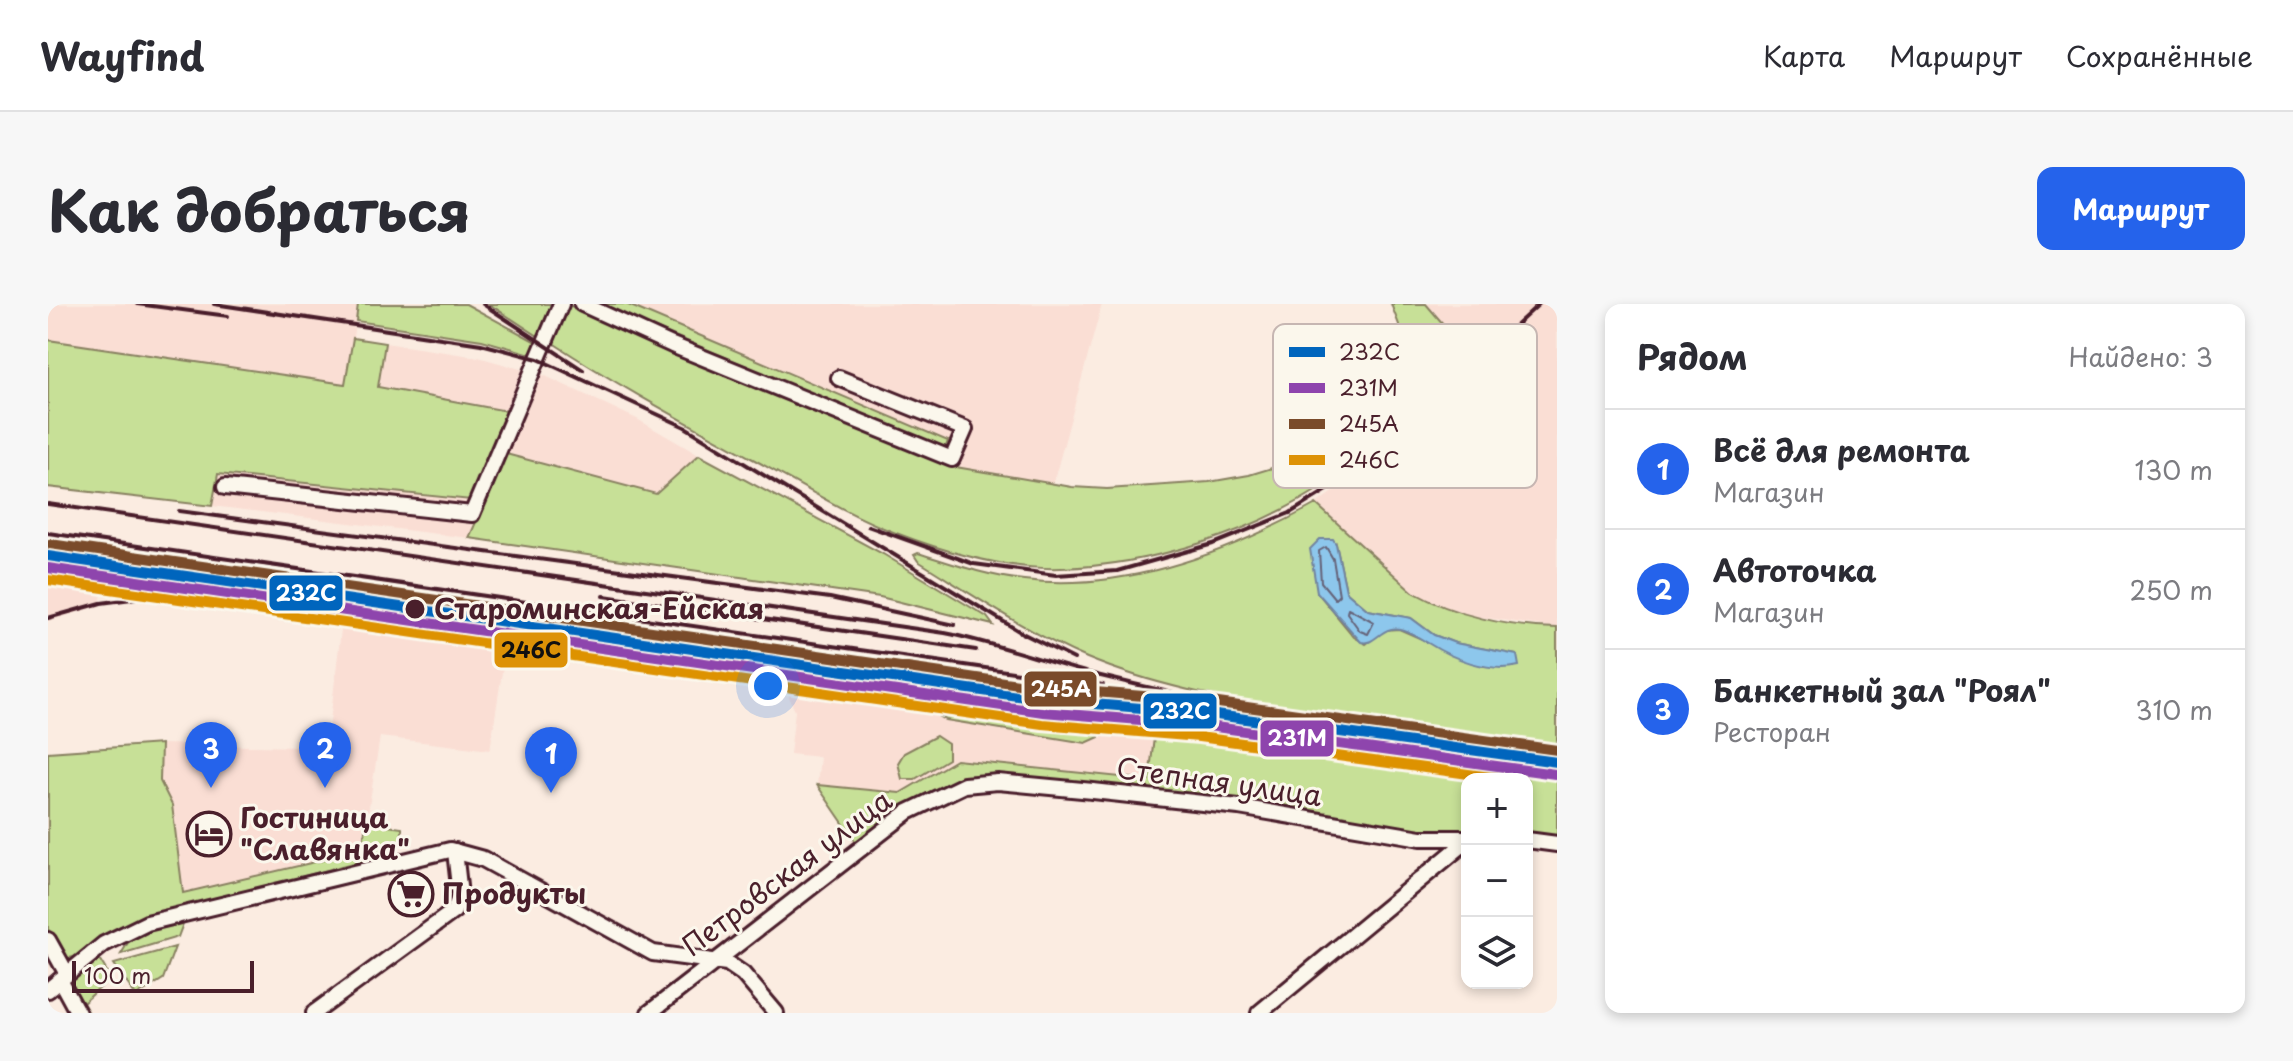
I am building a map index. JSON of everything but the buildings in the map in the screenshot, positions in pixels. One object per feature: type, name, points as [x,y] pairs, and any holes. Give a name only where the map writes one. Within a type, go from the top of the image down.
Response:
[{"type":"street","points":[[225,487],[472,514],[561,304]]},
{"type":"street","points":[[582,304],[672,345],[952,459],[965,429],[839,378]]},
{"type":"street","name":"Степная улица","points":[[964,785],[998,782],[1093,791],[1251,809],[1421,838],[1461,839]]},
{"type":"street","name":"Петровская улица","points":[[649,1013],[908,812],[964,785]]},
{"type":"street","points":[[1533,841],[1557,844]]},
{"type":"street","points":[[1259,1013],[1461,844]]},
{"type":"street","points":[[314,1013],[454,911],[460,895],[455,851]]},
{"type":"street","points":[[58,981],[104,944],[147,923],[434,852],[455,851],[483,859],[653,953],[672,958],[716,959],[743,974],[776,1013]]},
{"type":"street","points":[[48,940],[58,981],[78,1013]]},
{"type":"shaded area","points":[[48,304],[358,304],[346,384],[48,340]]},
{"type":"shaded area","points":[[626,304],[1102,304],[1053,484],[950,466],[939,461],[948,441]]},
{"type":"shaded area","points":[[1426,304],[1557,304],[1557,628],[1473,616],[1428,601],[1413,592],[1316,504],[1338,488],[1537,488],[1537,324],[1443,324]]},
{"type":"shaded area","points":[[385,343],[478,357],[524,370],[507,411],[377,387]]},
{"type":"shaded area","points":[[541,374],[637,419],[699,455],[656,494],[506,454]]},
{"type":"shaded area","points":[[217,474],[486,500],[469,538],[212,506]]},
{"type":"shaded area","points":[[48,574],[104,581],[100,606],[48,621]]},
{"type":"shaded area","points":[[344,605],[509,627],[490,750],[380,737],[362,851],[182,893],[172,805],[160,781],[161,744],[300,747],[329,730]]},
{"type":"shaded area","points":[[741,662],[1156,720],[1149,780],[956,760],[900,793],[817,785],[820,757],[790,754],[795,711],[787,692],[738,685]]},
{"type":"green space","points":[[358,304],[466,304],[536,342],[531,354],[482,340],[356,321]]},
{"type":"green space","points":[[489,304],[552,304],[538,336]]},
{"type":"green space","points":[[598,304],[626,304],[948,441],[945,449]]},
{"type":"green space","points":[[1391,304],[1426,304],[1443,324],[1399,324]]},
{"type":"green space","points":[[569,305],[675,354],[950,466],[1072,487],[1107,489],[1209,482],[1273,468],[1273,488],[1319,488],[1269,517],[1166,553],[1095,566],[1019,566],[935,547],[859,517],[676,416],[553,343]]},
{"type":"green space","points":[[353,338],[385,343],[378,387],[507,411],[471,500],[218,474],[212,506],[48,487],[48,340],[345,384]]},
{"type":"green space","points":[[506,454],[656,494],[699,455],[883,554],[987,617],[993,625],[880,597],[469,538]]},
{"type":"green space","points":[[1316,504],[1413,592],[1446,608],[1483,619],[1557,628],[1557,756],[1267,706],[1137,676],[1087,658],[1043,637],[918,561],[914,555],[918,553],[983,573],[1024,580],[1100,580],[1176,564],[1283,522]],"holes":[[[1336,544],[1346,591],[1368,610],[1411,618],[1434,635],[1455,643],[1517,655],[1514,667],[1483,666],[1399,629],[1384,630],[1366,644],[1354,637],[1317,592]]]},
{"type":"green space","points":[[938,696],[1092,716],[1099,727],[1099,737],[1086,743],[946,720],[931,712],[928,705],[931,698]]},
{"type":"green space","points":[[1072,708],[1201,719],[1557,768],[1557,839],[1533,836],[1533,773],[1461,773],[1461,832],[1434,833],[984,778],[858,845],[817,785],[900,793],[956,760],[1149,780],[1156,720]]},
{"type":"green space","points":[[936,736],[948,744],[948,759],[915,779],[902,779],[898,763],[904,753]]},
{"type":"green space","points":[[161,744],[160,781],[172,805],[183,893],[362,851],[366,823],[402,828],[402,841],[388,854],[135,921],[83,953],[68,958],[48,929],[48,752]]},
{"type":"green space","points":[[184,921],[178,937],[121,954],[132,936]]},
{"type":"green space","points":[[175,947],[163,979],[136,996],[114,964]]},
{"type":"green space","points":[[98,957],[111,978],[83,1003],[89,1013],[84,1013],[66,982]]},
{"type":"water","points":[[1320,539],[1333,539],[1346,591],[1368,610],[1411,618],[1434,635],[1455,643],[1517,655],[1519,666],[1496,668],[1472,663],[1400,629],[1388,630],[1371,641],[1361,642],[1317,592],[1310,549]]},
{"type":"railway","points":[[137,304],[228,316]]},
{"type":"railway","points":[[214,304],[481,344],[538,359],[685,427],[1022,633],[1074,659]]},
{"type":"railway","points":[[483,304],[583,370]]},
{"type":"railway","points":[[1517,324],[1539,304]]},
{"type":"railway","points":[[868,526],[974,564],[1056,575],[1117,571],[1213,544],[1290,513],[1330,488]]},
{"type":"railway","points":[[48,504],[945,633],[1144,686],[1424,743]]},
{"type":"railway","points":[[179,511],[830,598],[955,625]]},
{"type":"railway","points":[[48,533],[1103,685]]},
{"type":"railway","points":[[48,569],[206,590],[334,599]]},
{"type":"railway","points":[[48,618],[101,603],[178,593]]},
{"type":"railway","points":[[604,596],[976,650]]},
{"type":"railway","points":[[535,616],[1202,713]]},
{"type":"transit line","name":"245А","points":[[50,544],[1046,688],[1204,701],[1557,750]]},
{"type":"transit line","name":"232C","points":[[48,556],[1045,700],[1202,713],[1557,762]]},
{"type":"transit line","name":"231М","points":[[48,568],[1043,712],[1201,725],[1555,774]]},
{"type":"transit line","name":"246С","points":[[48,580],[1042,724],[1199,737],[1461,773]]},
{"type":"place","name":"Староминская-Ейская","points":[[415,609]]},
{"type":"place","name":"Банкетный зал \"Роял\"","points":[[211,788]]},
{"type":"place","name":"Автоточка","points":[[325,788]]},
{"type":"place","name":"Всё для ремонта","points":[[551,793]]},
{"type":"place","name":"Гостиница \"Славянка\"","points":[[209,834]]},
{"type":"place","name":"Продукты","points":[[411,894]]}]
